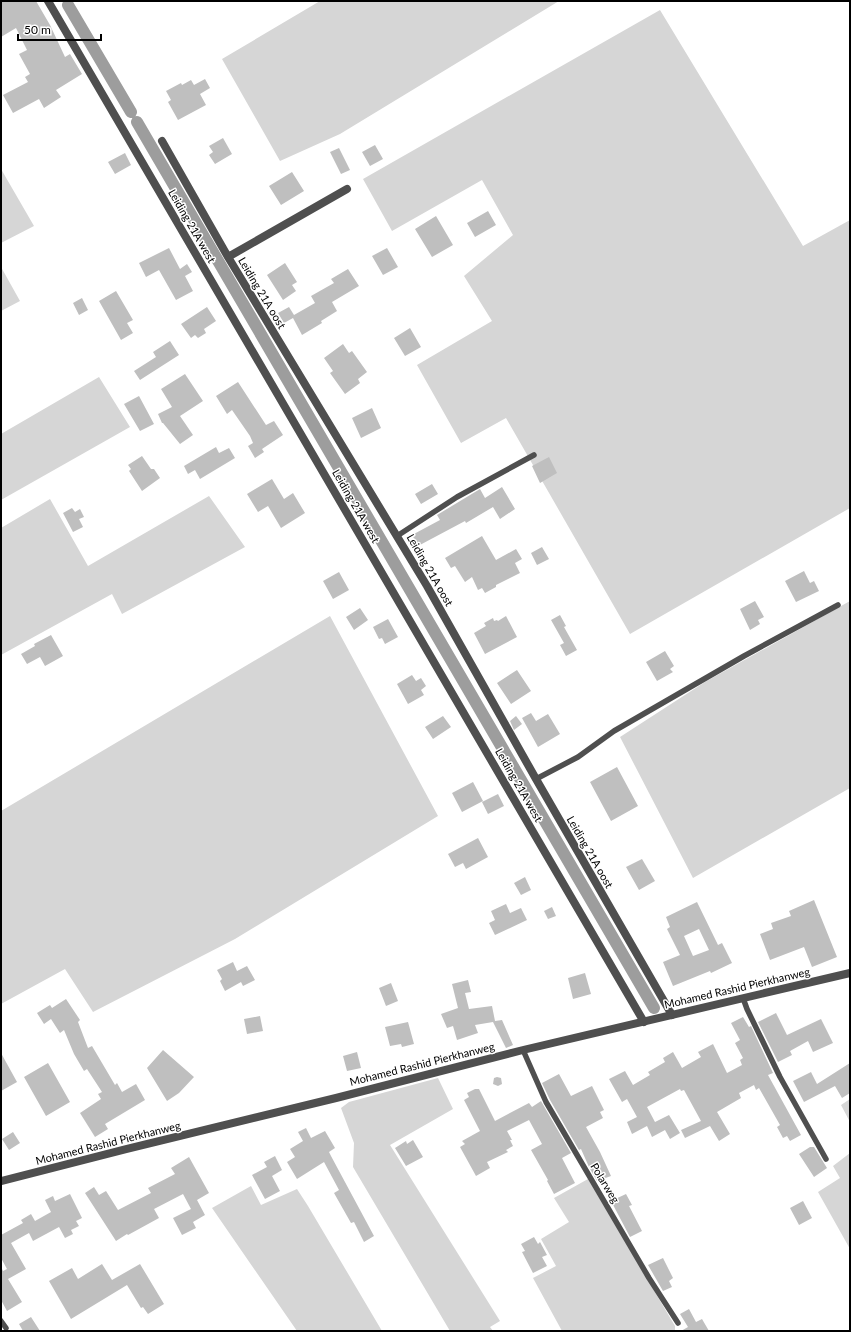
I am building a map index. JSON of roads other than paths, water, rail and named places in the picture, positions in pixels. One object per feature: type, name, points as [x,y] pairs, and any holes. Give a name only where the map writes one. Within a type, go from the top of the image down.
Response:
[{"type":"street","name":"Leiding 21A west","points":[[48,1],[644,1022]]},
{"type":"street","name":"Leiding 21A oost","points":[[162,141],[228,257],[397,536],[672,1015]]},
{"type":"street","points":[[228,257],[347,190]]},
{"type":"street","name":"Mohamed Rashid Pierkhanweg","points":[[1,1181],[523,1050],[850,973]]},
{"type":"lane","points":[[397,536],[457,497],[534,455]]},
{"type":"lane","points":[[536,780],[578,757],[614,731],[744,656],[838,605]]},
{"type":"lane","points":[[743,998],[780,1077],[826,1159]]},
{"type":"lane","name":"Polarweg","points":[[523,1050],[546,1102],[649,1278],[678,1323]]},
{"type":"lane","points":[[1,1321],[6,1328]]},
{"type":"waterway","points":[[68,5],[131,112]]},
{"type":"waterway","points":[[137,122],[654,1008]]}]
